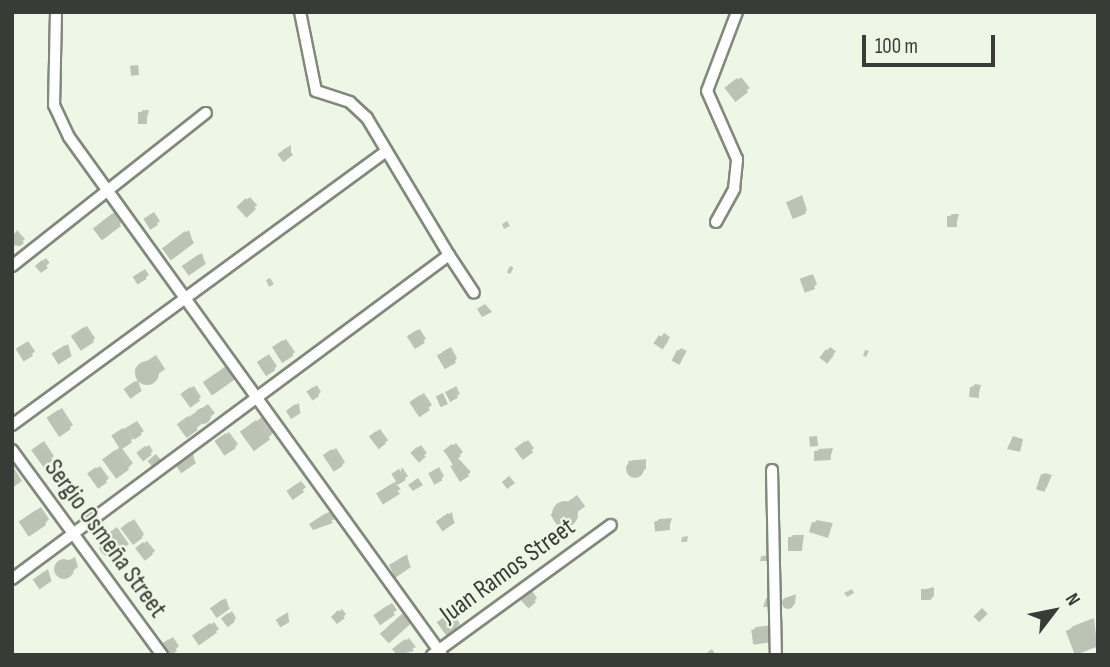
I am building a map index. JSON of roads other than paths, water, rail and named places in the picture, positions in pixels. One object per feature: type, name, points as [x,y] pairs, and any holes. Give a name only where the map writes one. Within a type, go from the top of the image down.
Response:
[{"type":"street","points":[[56,12],[54,105],[69,137],[112,192],[438,653]]},
{"type":"street","points":[[300,12],[316,90],[359,109],[474,293]]},
{"type":"street","points":[[716,222],[734,189],[737,159],[707,91],[737,12]]},
{"type":"street","points":[[12,266],[112,192],[206,113]]},
{"type":"street","points":[[12,425],[189,301],[233,260],[386,151]]},
{"type":"street","points":[[12,579],[449,255]]},
{"type":"street","name":"Sergio Osmeña Street","points":[[12,450],[162,655]]},
{"type":"street","points":[[772,470],[776,654]]},
{"type":"street","name":"Juan Ramos Street","points":[[438,653],[611,525]]}]
